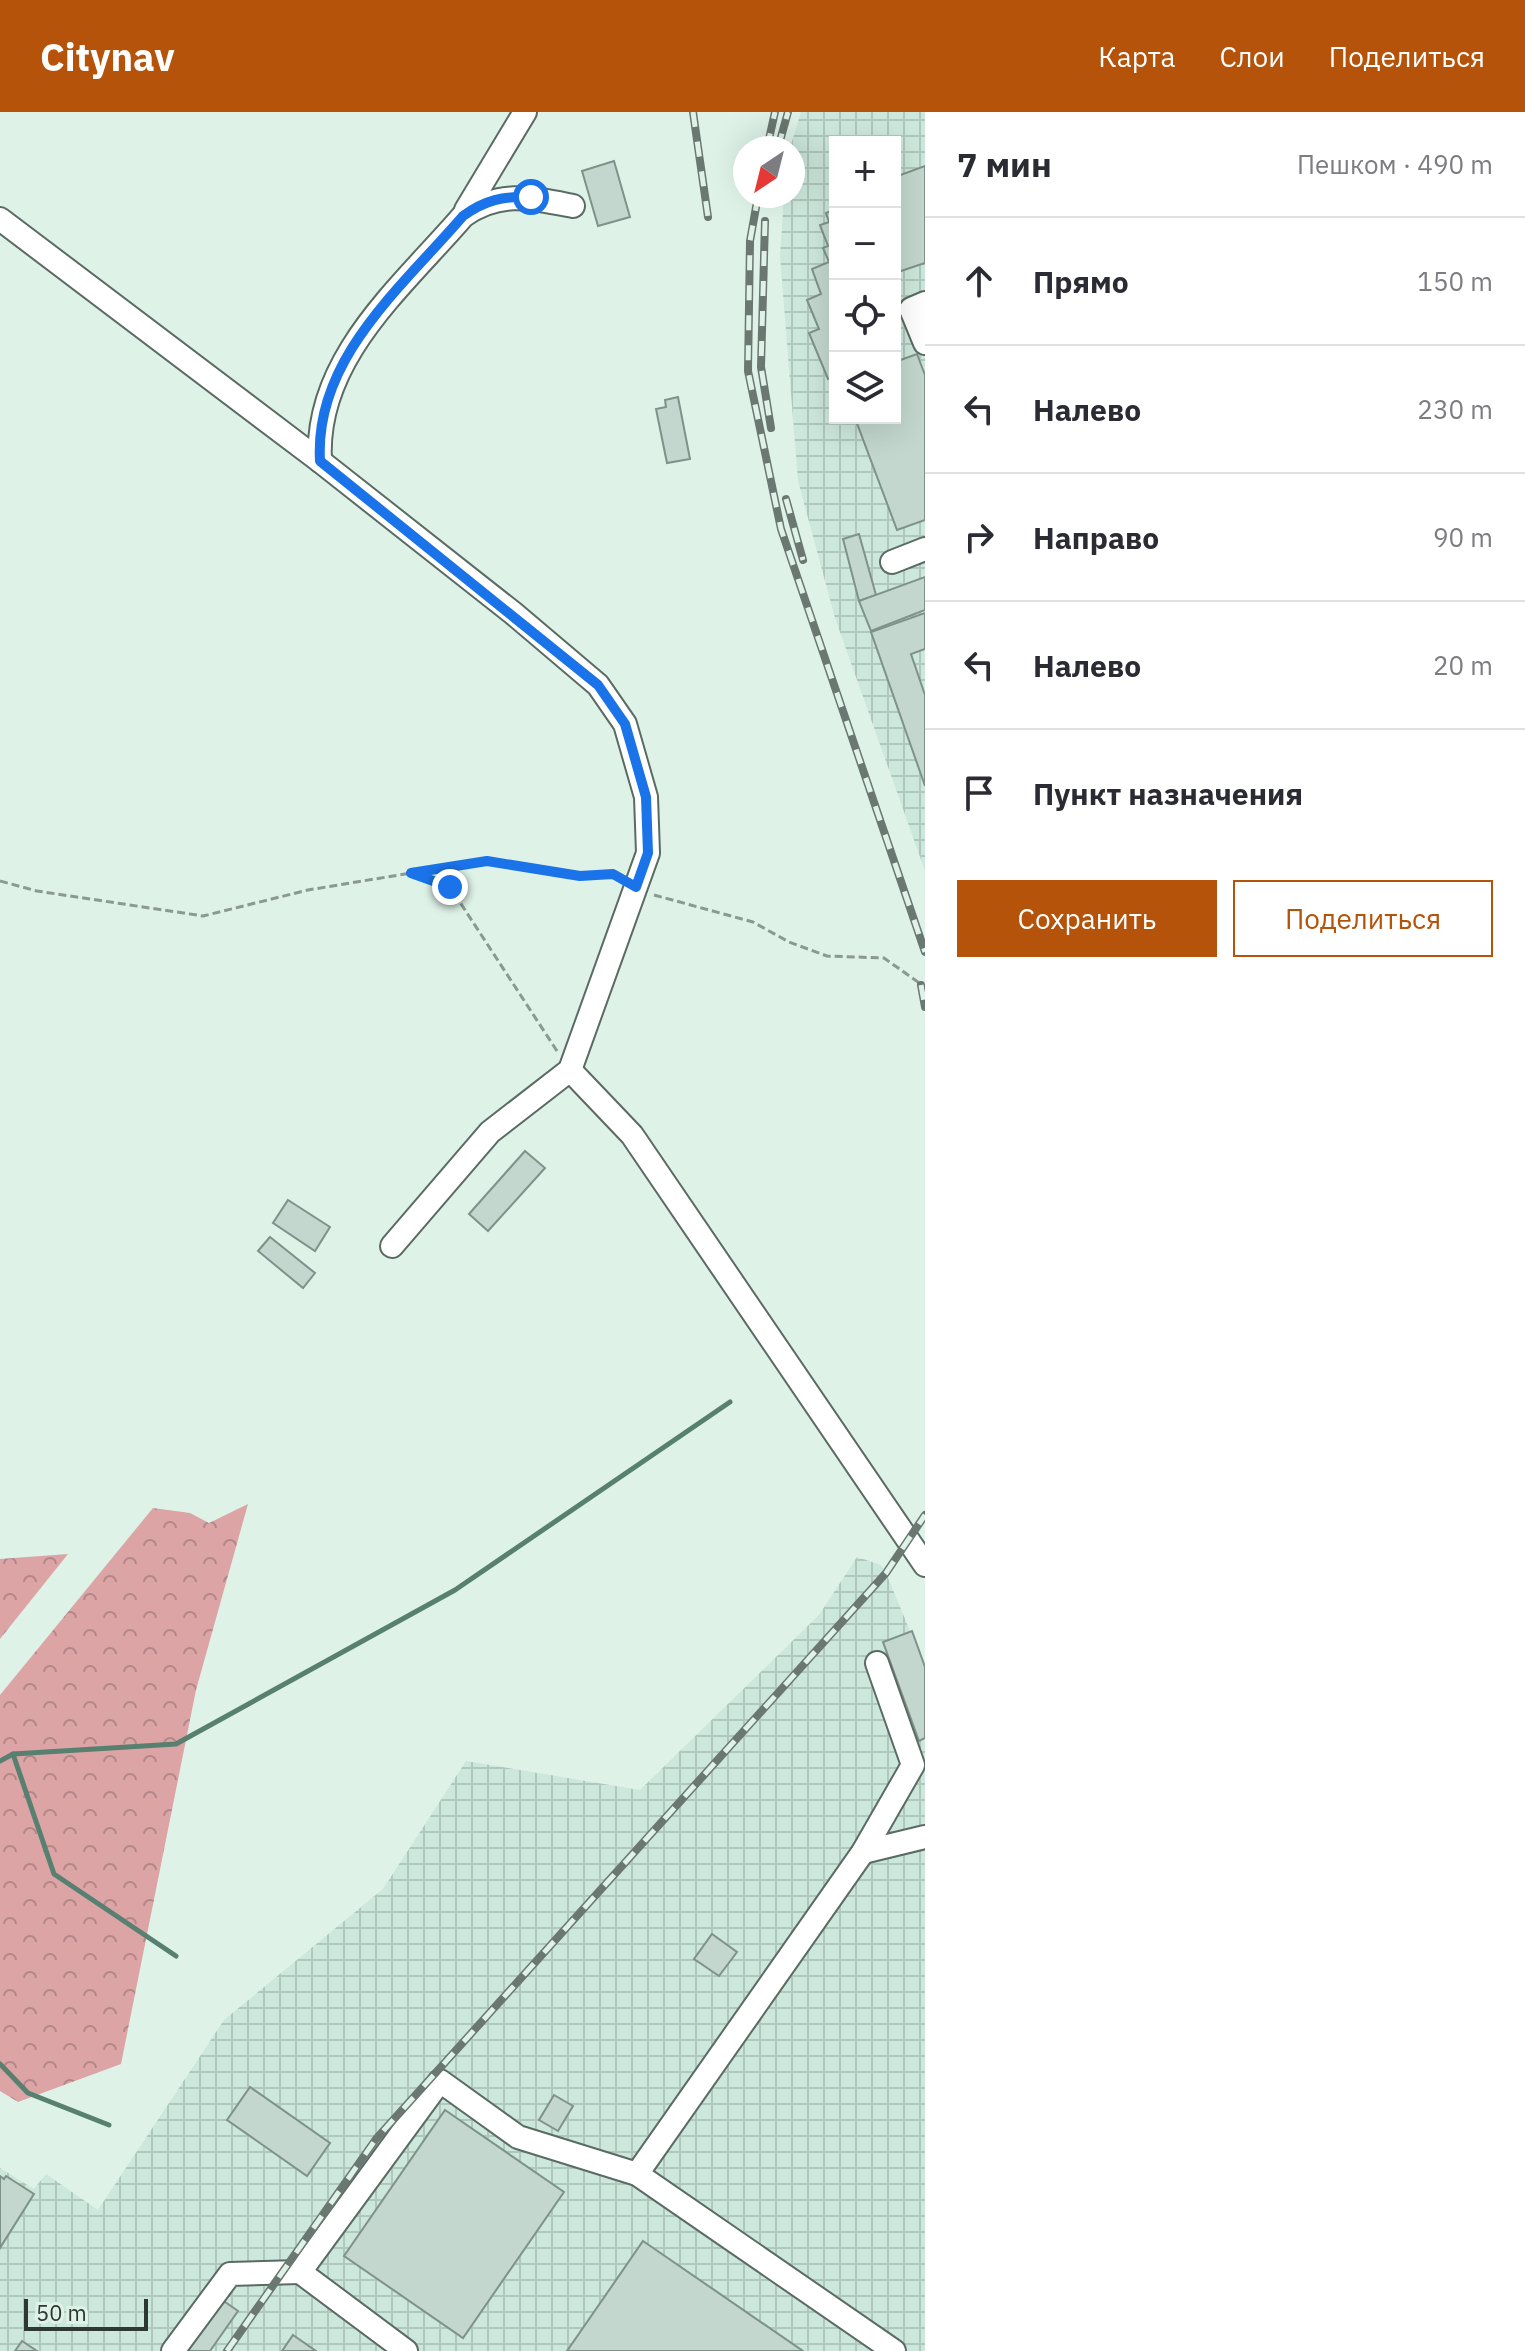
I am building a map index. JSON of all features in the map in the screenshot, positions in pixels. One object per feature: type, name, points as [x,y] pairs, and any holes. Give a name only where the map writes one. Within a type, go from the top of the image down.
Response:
[{"type":"street","points":[[320,461],[322,420],[342,360],[463,216],[525,112]]},
{"type":"street","points":[[463,216],[480,203],[512,196],[573,206]]},
{"type":"street","points":[[0,219],[320,461],[598,685],[625,724],[646,797],[648,853],[570,1070],[490,1132],[392,1246]]},
{"type":"street","points":[[925,303],[911,309],[925,343]]},
{"type":"street","points":[[892,562],[925,549]]},
{"type":"street","points":[[570,1070],[632,1135],[925,1565]]},
{"type":"street","points":[[637,2174],[863,1852],[913,1765],[877,1663]]},
{"type":"street","points":[[863,1852],[925,1837]]},
{"type":"street","points":[[300,2272],[440,2081],[518,2137],[637,2174],[894,2351]]},
{"type":"street","points":[[173,2351],[230,2274],[300,2272],[406,2351]]},
{"type":"path","points":[[0,881],[37,891],[203,916],[308,890],[487,861],[580,876],[613,874],[673,902],[753,922],[789,942],[827,956],[884,958],[925,987]]},
{"type":"path","points":[[411,873],[450,887],[570,1070]]},
{"type":"shaded area","points":[[801,112],[925,112],[925,871],[835,618],[798,481],[780,256],[783,208],[805,208],[805,136],[794,136]]},
{"type":"shaded area","points":[[857,1557],[881,1565],[886,1573],[925,1667],[925,2351],[0,2351],[0,2168],[34,2189],[46,2174],[98,2210],[224,2020],[383,1889],[466,1761],[640,1790],[819,1615]]},
{"type":"green space","points":[[248,1504],[196,1690],[121,2064],[18,2102],[0,2091],[0,1695],[153,1508],[190,1513],[209,1523]]},
{"type":"green space","points":[[68,1554],[0,1639],[0,1559]]},
{"type":"building","points":[[614,161],[630,217],[598,226],[582,171]]},
{"type":"building","points":[[925,166],[925,263],[901,271],[901,208],[901,175]]},
{"type":"building","points":[[829,222],[829,262],[823,248],[828,246],[820,225]]},
{"type":"building","points":[[829,262],[828,379],[809,333],[819,329],[807,300],[821,294],[812,269]]},
{"type":"building","points":[[917,354],[925,375],[925,520],[897,530],[857,424],[901,424],[901,360]]},
{"type":"building","points":[[678,397],[690,459],[667,463],[656,409],[666,407],[665,400]]},
{"type":"building","points":[[859,534],[876,595],[859,601],[843,539]]},
{"type":"building","points":[[925,577],[925,610],[871,631],[859,601]]},
{"type":"building","points":[[925,613],[925,649],[911,654],[925,695],[925,786],[871,632]]},
{"type":"building","points":[[525,1151],[545,1168],[488,1231],[469,1214]]},
{"type":"building","points":[[288,1200],[330,1227],[315,1251],[273,1223]]},
{"type":"building","points":[[270,1237],[315,1273],[303,1288],[258,1251]]},
{"type":"building","points":[[912,1631],[925,1667],[925,1738],[919,1741],[883,1642]]},
{"type":"building","points":[[712,1934],[737,1952],[719,1976],[694,1959]]},
{"type":"building","points":[[250,2087],[330,2143],[307,2176],[227,2120]]},
{"type":"building","points":[[554,2095],[573,2106],[558,2131],[539,2120]]},
{"type":"building","points":[[445,2110],[564,2192],[463,2338],[344,2256]]},
{"type":"building","points":[[0,2176],[4,2179],[6,2176],[34,2194],[0,2248]]},
{"type":"building","points":[[643,2241],[803,2351],[567,2351]]},
{"type":"building","points":[[215,2295],[238,2311],[210,2351],[176,2351]]},
{"type":"building","points":[[293,2335],[316,2351],[282,2351]]},
{"type":"building","points":[[22,2341],[37,2351],[15,2351]]},
{"type":"waterway","points":[[0,1761],[13,1754],[176,1744],[455,1590],[730,1402]]},
{"type":"waterway","points":[[13,1754],[54,1874],[176,1956]]},
{"type":"waterway","points":[[0,2064],[28,2093],[109,2125]]},
{"type":"railway","points":[[693,112],[708,217]]},
{"type":"railway","points":[[770,136],[775,112]]},
{"type":"railway","points":[[781,136],[788,112]]},
{"type":"railway","points":[[756,208],[750,241],[748,371],[781,529],[925,952]]},
{"type":"railway","points":[[765,221],[761,367],[771,428]]},
{"type":"railway","points":[[786,499],[803,560]]},
{"type":"railway","points":[[921,985],[925,1007]]},
{"type":"railway","points":[[227,2351],[376,2139],[886,1573],[925,1515]]},
{"type":"route","points":[[450,887],[411,873],[487,861],[580,876],[613,874],[636,887],[648,853],[646,797],[625,724],[598,685],[513,613],[320,461],[320,430],[342,360],[349,349],[463,216],[480,203],[512,196],[531,197]]}]
